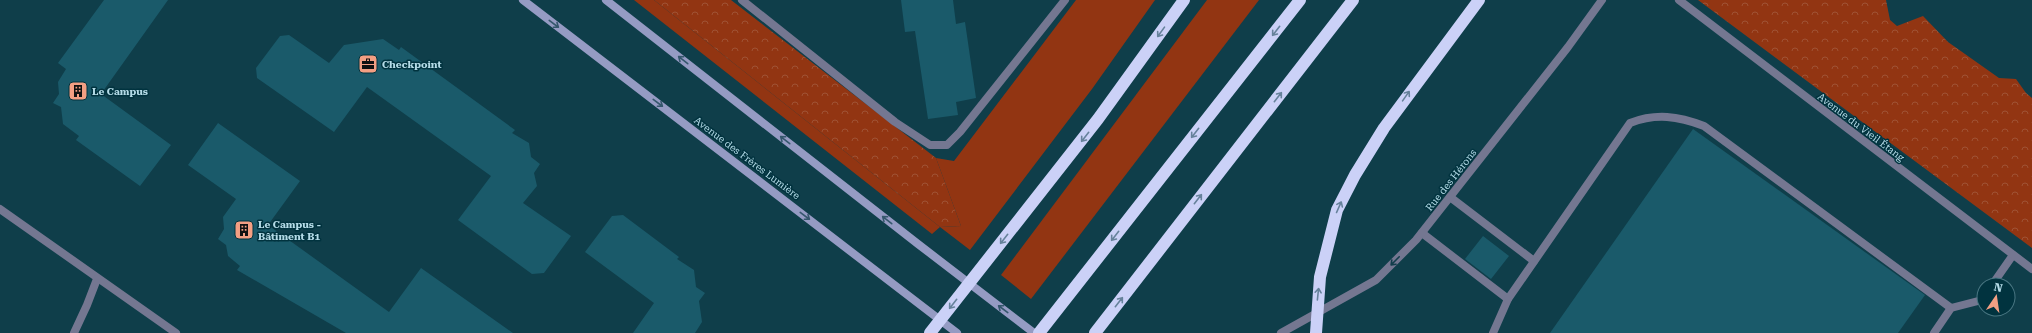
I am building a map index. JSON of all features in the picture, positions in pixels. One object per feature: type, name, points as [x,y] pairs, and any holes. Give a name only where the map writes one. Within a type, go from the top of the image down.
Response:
[{"type":"highway","points":[[930,333],[1098,119],[1184,0]]},
{"type":"highway","points":[[1039,333],[1300,0]]},
{"type":"highway","points":[[1095,333],[1353,0]]},
{"type":"highway","points":[[1316,333],[1320,277],[1337,210],[1355,176],[1384,128],[1479,0]]},
{"type":"main road","name":"Avenue des Frères Lumière","points":[[524,0],[957,333]]},
{"type":"main road","points":[[606,0],[1034,333]]},
{"type":"street","points":[[742,0],[895,122],[930,145],[947,145],[960,132],[1065,0]]},
{"type":"street","name":"Rue des Hérons","points":[[1280,333],[1376,280],[1422,233],[1568,47],[1602,0]]},
{"type":"street","name":"Avenue du Vieil Étang","points":[[1679,0],[2032,269]]},
{"type":"street","points":[[1493,333],[1508,299],[1630,123],[1647,117],[1667,116],[1690,120],[1704,126],[1951,308]]},
{"type":"street","points":[[1450,198],[1534,261]]},
{"type":"street","points":[[0,209],[97,279],[176,333]]},
{"type":"street","points":[[1422,233],[1508,299]]},
{"type":"street","points":[[1998,277],[2013,255]]},
{"type":"street","points":[[74,333],[97,279]]},
{"type":"street","points":[[1934,333],[1951,308],[1976,302]]},
{"type":"green space","points":[[634,0],[654,0],[940,227],[932,234]]},
{"type":"green space","points":[[654,0],[731,0],[936,158],[961,226],[940,227]]},
{"type":"green space","points":[[1076,0],[1155,0],[1092,89],[970,250],[940,227],[961,226],[936,158],[954,161]]},
{"type":"green space","points":[[1207,0],[1259,0],[1031,299],[1001,275]]},
{"type":"green space","points":[[1698,0],[1886,0],[1890,20],[1897,26],[1923,16],[1948,42],[1999,78],[2016,79],[2026,93],[2032,98],[2032,248]]},
{"type":"building","name":"Le Campus","points":[[104,0],[168,0],[101,94],[171,145],[140,186],[76,140],[79,136],[63,124],[61,107],[53,103],[59,94],[58,82],[66,69],[58,63]]},
{"type":"building","points":[[901,0],[953,0],[956,24],[965,22],[976,98],[956,102],[958,115],[928,119],[915,31],[905,32]]},
{"type":"building","points":[[289,35],[329,63],[344,45],[383,39],[399,50],[401,47],[515,130],[512,133],[529,143],[531,157],[540,164],[534,173],[537,186],[523,203],[571,236],[544,273],[532,274],[458,220],[491,176],[367,87],[334,132],[257,78],[256,68],[280,36]]},
{"type":"building","name":"Le Campus - Bâtiment B1","points":[[218,123],[300,181],[268,225],[389,312],[421,268],[513,333],[346,333],[237,270],[240,266],[228,256],[226,245],[218,239],[224,229],[223,217],[236,199],[188,165]]},
{"type":"building","points":[[1693,129],[1925,295],[1898,333],[1550,333]]},
{"type":"building","points":[[623,215],[679,257],[677,259],[694,270],[696,287],[705,293],[699,301],[702,322],[695,333],[633,333],[654,303],[585,252],[612,216]]},
{"type":"building","points":[[1483,236],[1509,256],[1491,279],[1465,259]]},
{"type":"place","name":"Checkpoint","points":[[368,64]]},
{"type":"place","name":"Le Campus","points":[[78,91]]},
{"type":"place","name":"Le Campus - Bâtiment B1","points":[[244,230]]}]
